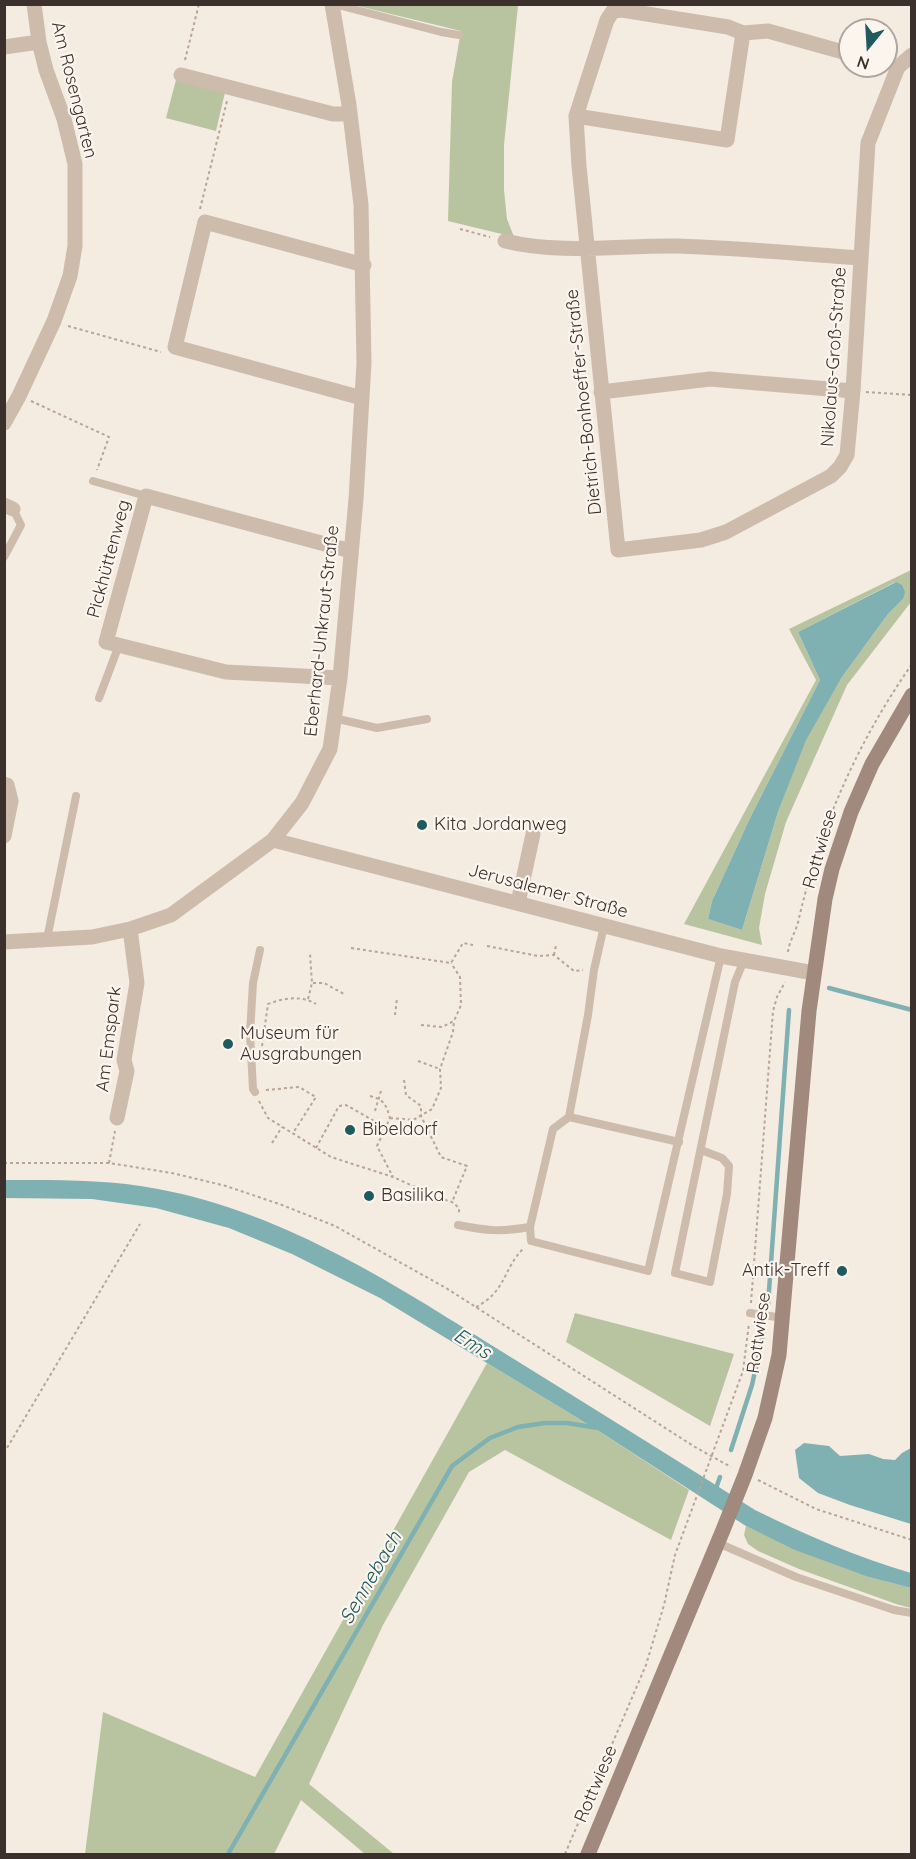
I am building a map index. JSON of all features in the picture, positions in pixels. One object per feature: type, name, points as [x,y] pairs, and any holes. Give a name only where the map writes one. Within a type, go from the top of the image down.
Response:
[{"type":"street","name":"Am Rosengarten","points":[[4,423],[54,321],[70,276],[75,246],[75,164],[64,119],[46,70],[39,42],[34,4]]},
{"type":"street","name":"Eberhard-Unkraut-Straße","points":[[4,942],[92,937],[130,929],[171,915],[273,840],[302,803],[330,749],[340,678],[364,363],[364,265],[361,205],[333,4]]},
{"type":"street","points":[[743,33],[728,140],[576,116],[607,20],[613,11],[622,10],[729,27],[743,33],[768,31],[838,51]]},
{"type":"street","points":[[4,47],[39,42]]},
{"type":"street","name":"Nikolaus-Groß-Straße","points":[[898,62],[912,55]]},
{"type":"street","points":[[181,75],[333,114],[350,114]]},
{"type":"street","name":"Nikolaus-Groß-Straße","points":[[618,550],[701,540],[726,532],[831,476],[848,455],[868,143],[888,78]]},
{"type":"street","name":"Dietrich-Bonhoeffer-Straße","points":[[576,116],[579,166],[618,550]]},
{"type":"street","points":[[362,398],[175,347],[205,222],[364,265]]},
{"type":"street","points":[[505,241],[528,246],[588,249],[677,246],[861,258]]},
{"type":"street","points":[[602,392],[710,380],[853,391]]},
{"type":"street","name":"Pickhüttenweg","points":[[118,645],[106,642],[146,496],[351,551]]},
{"type":"street","points":[[118,645],[226,672],[340,678]]},
{"type":"street","name":"Rottwiese","points":[[588,1854],[721,1537],[765,1418],[779,1355],[814,973],[825,899],[832,869],[851,812],[876,756],[912,695]]},
{"type":"street","points":[[4,784],[11,801],[4,836]]},
{"type":"street","points":[[518,903],[533,834]]},
{"type":"street","name":"Jerusalemer Straße","points":[[273,840],[721,956],[814,973]]},
{"type":"street","name":"Am Emspark","points":[[117,1118],[127,1071],[124,1060],[137,983],[130,929]]},
{"type":"lane","points":[[333,4],[459,35]]},
{"type":"lane","points":[[93,481],[146,496]]},
{"type":"lane","points":[[4,557],[21,525],[9,507]]},
{"type":"lane","points":[[99,698],[118,645]]},
{"type":"lane","points":[[334,718],[377,728],[427,719]]},
{"type":"lane","points":[[47,939],[76,796]]},
{"type":"lane","points":[[604,926],[594,969],[569,1117],[553,1129],[530,1227],[531,1241],[648,1271],[721,956]]},
{"type":"lane","points":[[255,1092],[250,1033],[253,983],[260,950]]},
{"type":"lane","points":[[701,1150],[722,1158],[729,1166],[727,1194],[710,1282],[675,1273],[735,982],[744,960]]},
{"type":"lane","points":[[569,1117],[679,1142]]},
{"type":"lane","points":[[458,1225],[503,1232],[530,1227]]},
{"type":"lane","points":[[750,1313],[783,1318]]},
{"type":"lane","points":[[721,1537],[796,1577],[912,1614]]},
{"type":"path","points":[[181,75],[199,4]]},
{"type":"path","points":[[205,222],[199,211],[231,88]]},
{"type":"path","points":[[460,229],[505,241]]},
{"type":"path","points":[[54,321],[162,352],[175,347]]},
{"type":"path","points":[[853,391],[912,395]]},
{"type":"path","points":[[19,396],[109,437],[93,481]]},
{"type":"path","points":[[565,1854],[646,1665],[664,1605],[675,1555],[743,1371],[750,1313],[773,1011],[784,985],[788,948],[798,925],[807,887],[832,809],[869,731],[886,701],[912,664]]},
{"type":"path","points":[[451,963],[463,944],[473,945]]},
{"type":"path","points":[[554,955],[556,945]]},
{"type":"path","points":[[487,946],[538,956],[554,955],[574,971],[594,969]]},
{"type":"path","points":[[351,948],[451,963],[460,977],[461,1005],[440,1069],[441,1088],[432,1109],[413,1120],[390,1118]]},
{"type":"path","points":[[308,999],[312,983],[310,954]]},
{"type":"path","points":[[312,983],[324,983],[344,994]]},
{"type":"path","points":[[394,1015],[397,998]]},
{"type":"path","points":[[262,1049],[267,1004],[282,999],[308,999],[316,1004]]},
{"type":"path","points":[[421,1025],[442,1027],[454,1021]]},
{"type":"path","points":[[418,1062],[440,1069]]},
{"type":"path","points":[[404,1080],[406,1095],[421,1106],[421,1116],[441,1156],[467,1166],[452,1202]]},
{"type":"path","points":[[292,1133],[316,1097],[299,1087],[255,1092],[268,1118],[282,1127],[331,1157],[393,1177],[422,1190]]},
{"type":"path","points":[[375,1111],[381,1091]]},
{"type":"path","points":[[370,1096],[386,1103],[390,1118],[377,1146],[393,1177]]},
{"type":"path","points":[[316,1148],[339,1106],[346,1105],[372,1117],[376,1122]]},
{"type":"path","points":[[109,1163],[117,1118]]},
{"type":"path","points":[[272,1143],[282,1127]]},
{"type":"path","points":[[4,1163],[109,1163],[172,1173],[226,1186],[335,1226],[446,1288],[743,1479],[783,1492],[816,1509],[912,1540]]},
{"type":"path","points":[[439,1198],[452,1202],[459,1208],[458,1225]]},
{"type":"path","points":[[4,1453],[140,1224]]},
{"type":"path","points":[[476,1307],[486,1302],[501,1286],[518,1254],[531,1241]]},
{"type":"green space","points":[[354,5],[518,5],[504,145],[504,190],[507,219],[514,237],[448,221],[452,82],[461,31]]},
{"type":"green space","points":[[177,76],[226,88],[216,131],[166,118]]},
{"type":"green space","points":[[911,570],[911,602],[847,685],[786,822],[765,894],[759,928],[762,945],[684,924],[816,680],[789,629]],"holes":[[[895,582],[903,599],[888,614],[842,677],[805,740],[778,812],[742,930],[708,919],[712,901],[750,818],[820,680],[798,632]]]},
{"type":"green space","points":[[575,1313],[734,1354],[710,1426],[566,1342]]},
{"type":"green space","points":[[487,1363],[594,1428],[689,1490],[671,1540],[505,1450],[469,1472],[383,1625],[309,1784],[394,1854],[365,1854],[301,1800],[274,1854],[85,1854],[103,1712],[255,1777]]},
{"type":"green space","points":[[746,1526],[827,1561],[911,1588],[911,1608],[799,1569],[758,1551],[748,1544],[744,1535]]},
{"type":"water","points":[[896,582],[902,585],[905,592],[903,599],[888,614],[842,677],[806,740],[778,812],[742,930],[708,919],[712,901],[750,818],[820,680],[798,632]]},
{"type":"water","name":"Ems","points":[[4,1180],[101,1182],[158,1189],[206,1200],[297,1234],[341,1256],[426,1305],[755,1510],[832,1545],[911,1573],[911,1588],[866,1576],[795,1550],[746,1526],[594,1428],[380,1298],[292,1254],[229,1228],[156,1208],[92,1199],[5,1198]]},
{"type":"water","points":[[804,1443],[829,1446],[840,1456],[869,1454],[895,1460],[911,1448],[911,1524],[818,1493],[799,1478],[795,1450]]},
{"type":"waterway","points":[[829,988],[912,1010]]},
{"type":"waterway","points":[[768,1305],[789,1010]]},
{"type":"waterway","points":[[731,1450],[752,1385],[764,1330]]},
{"type":"waterway","name":"Sennebach","points":[[228,1854],[452,1466],[490,1438],[518,1427],[567,1423],[598,1428]]},
{"type":"waterway","points":[[715,1491],[720,1477]]},
{"type":"place","name":"Kita Jordanweg","points":[[422,825]]},
{"type":"place","name":"Museum für Ausgrabungen","points":[[228,1044]]},
{"type":"place","name":"Bibeldorf","points":[[350,1130]]},
{"type":"place","name":"Basilika","points":[[369,1196]]},
{"type":"place","name":"Antik-Treff","points":[[842,1271]]}]
